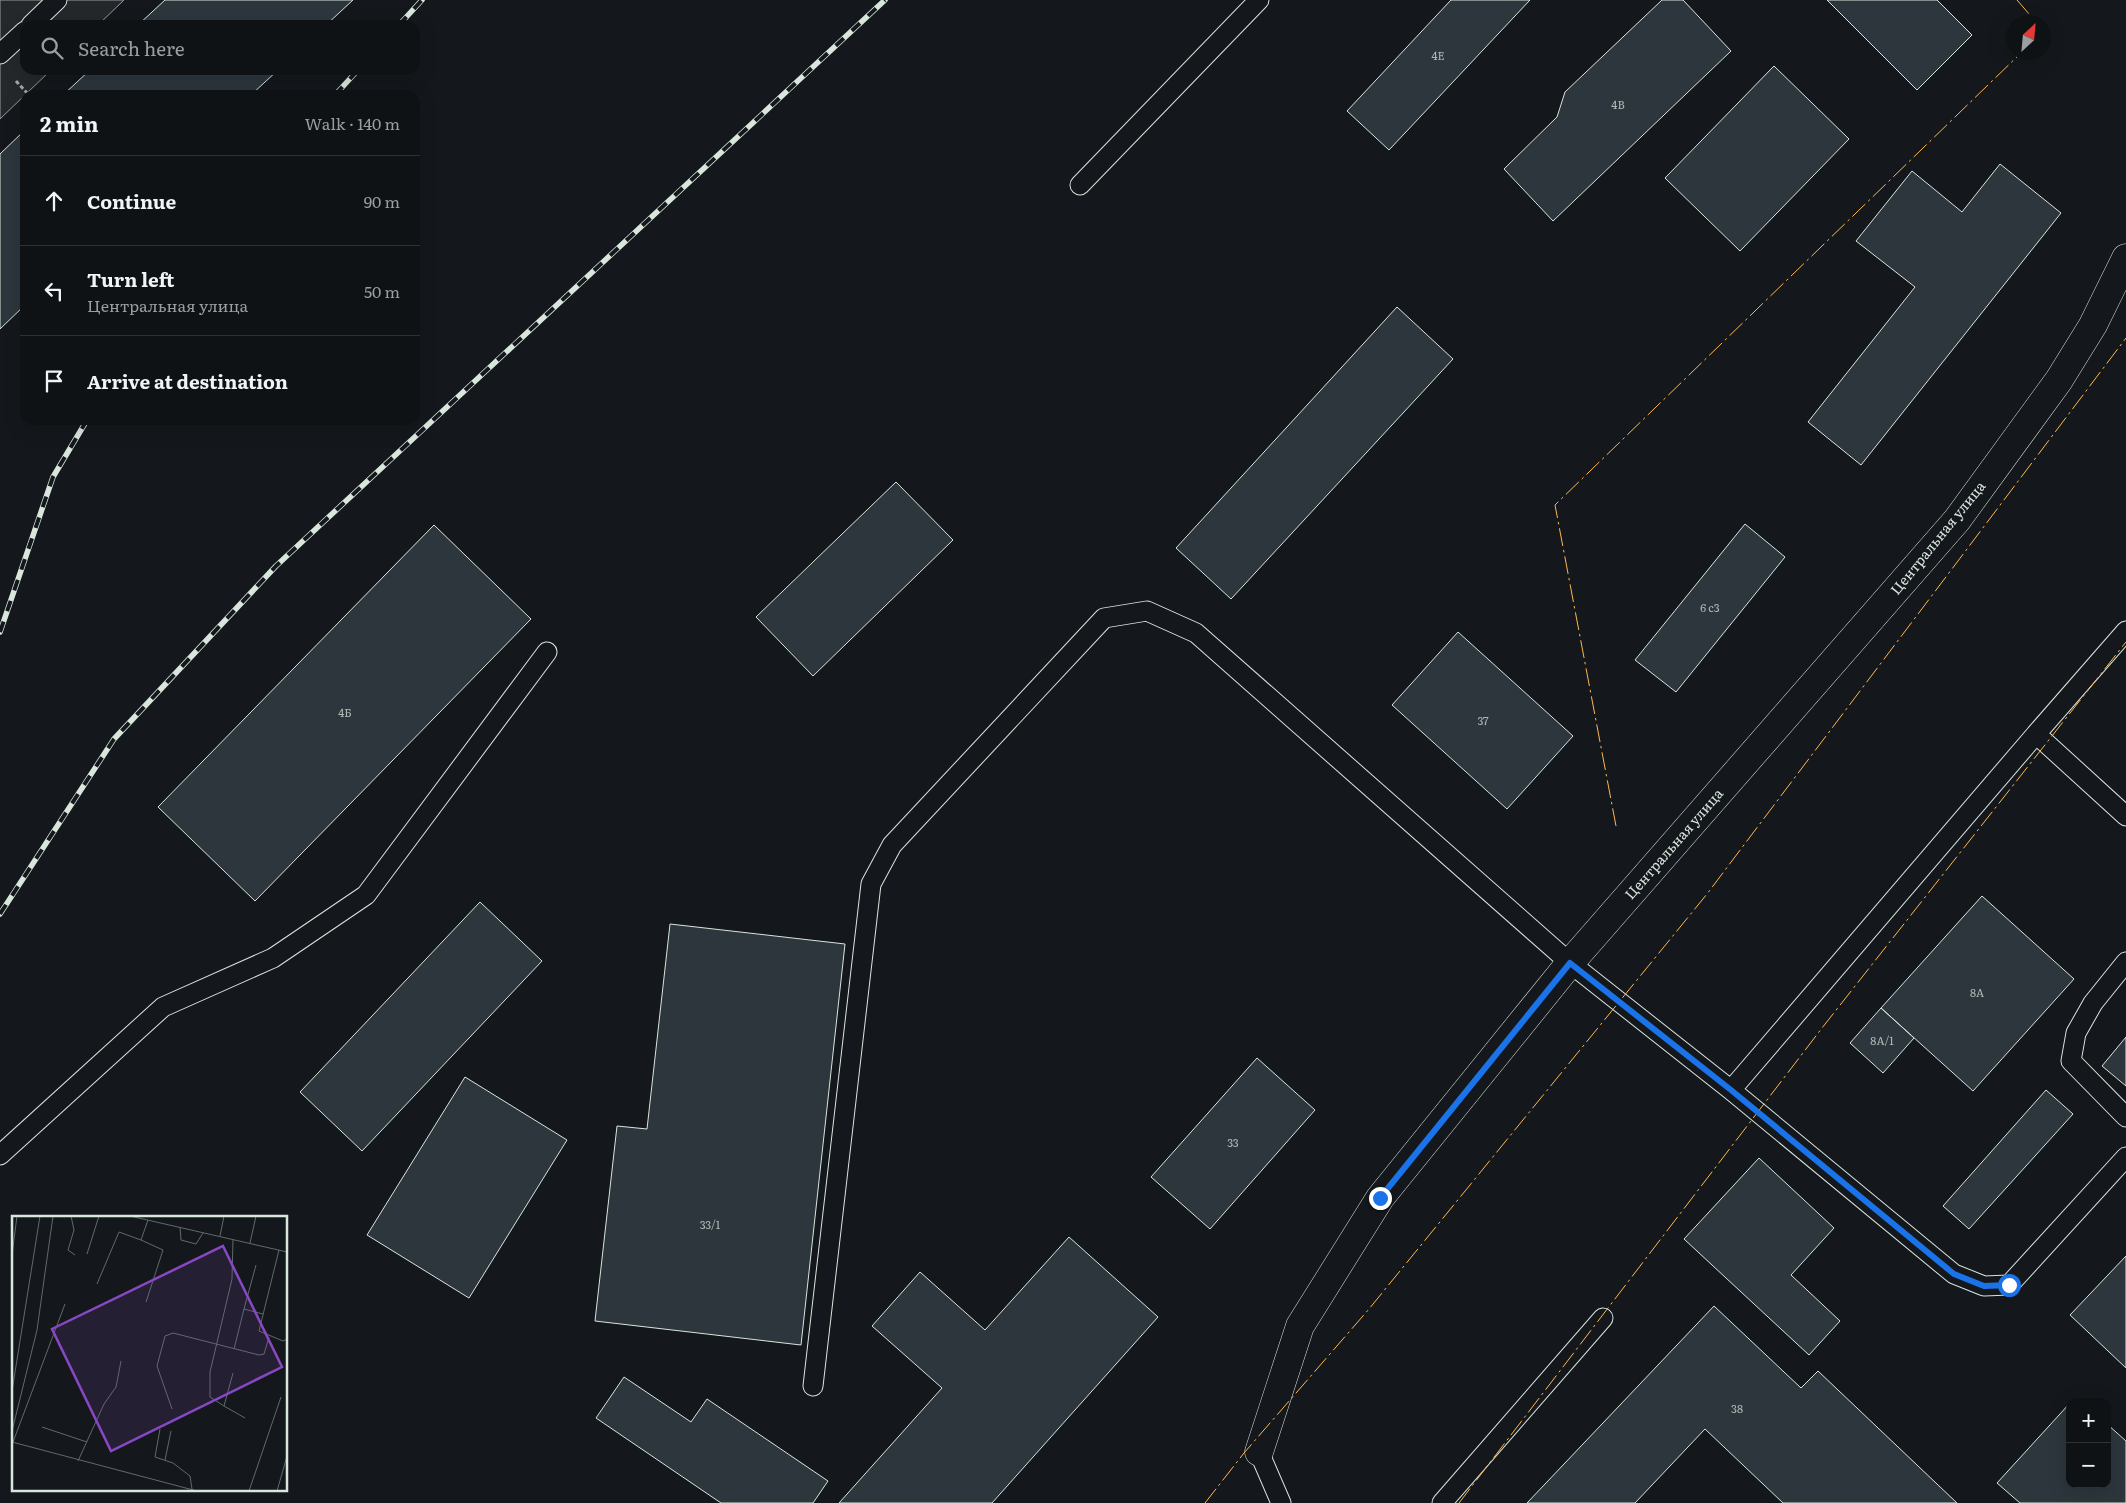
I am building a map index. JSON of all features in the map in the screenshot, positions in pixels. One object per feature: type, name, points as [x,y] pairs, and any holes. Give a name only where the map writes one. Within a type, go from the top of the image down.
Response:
[{"type":"street","name":"Центральная улица","points":[[1259,1452],[1300,1326],[1380,1198],[1570,963],[1957,520],[2059,380],[2093,325],[2126,258]]},
{"type":"lane","points":[[36,20],[58,0]]},
{"type":"lane","points":[[1080,184],[1258,0]]},
{"type":"lane","points":[[0,54],[20,36]]},
{"type":"lane","points":[[813,1386],[871,884],[892,845],[1104,618],[1147,611],[1196,633],[1570,963],[1731,1090],[1954,1274],[1984,1286],[2009,1285],[2126,1157]]},
{"type":"lane","points":[[1731,1090],[2126,631]]},
{"type":"lane","points":[[0,1155],[163,1007],[273,958],[366,895],[547,652]]},
{"type":"lane","points":[[2036,734],[2126,816]]},
{"type":"lane","points":[[2126,962],[2093,1003],[2076,1033],[2071,1061],[2126,1118]]},
{"type":"lane","points":[[1442,1503],[1603,1318]]},
{"type":"lane","points":[[1259,1452],[1281,1503]]},
{"type":"shaded area","points":[[0,0],[124,0],[103,20],[20,20],[20,75],[46,75],[30,90],[20,90],[20,100],[0,119]]},
{"type":"building","points":[[165,0],[353,0],[331,20],[143,20]]},
{"type":"building","points":[[1451,0],[1530,0],[1389,150],[1347,111]]},
{"type":"building","points":[[1662,0],[1683,0],[1731,51],[1553,221],[1504,169],[1557,117],[1565,92]]},
{"type":"building","points":[[1827,0],[1937,0],[1972,35],[1917,90]]},
{"type":"building","points":[[1774,66],[1849,139],[1740,251],[1665,178]]},
{"type":"building","points":[[85,75],[273,75],[256,90],[68,90]]},
{"type":"building","points":[[20,135],[20,310],[0,329],[0,154]]},
{"type":"building","points":[[2000,164],[2061,213],[1861,465],[1808,422],[1915,287],[1856,241],[1912,171],[1962,212]]},
{"type":"building","points":[[1397,307],[1453,359],[1231,599],[1176,548]]},
{"type":"building","points":[[896,482],[953,540],[813,676],[756,617]]},
{"type":"building","points":[[1745,524],[1785,557],[1676,692],[1635,660]]},
{"type":"building","points":[[434,525],[531,619],[255,901],[158,807]]},
{"type":"building","points":[[1458,632],[1573,736],[1507,809],[1392,705]]},
{"type":"building","points":[[1982,896],[2074,979],[1973,1091],[1881,1008]]},
{"type":"building","points":[[480,902],[542,961],[362,1151],[300,1092]]},
{"type":"building","points":[[670,924],[845,944],[801,1345],[595,1321],[617,1126],[647,1129]]},
{"type":"building","points":[[1881,1008],[1914,1038],[1883,1073],[1850,1043]]},
{"type":"building","points":[[2126,1037],[2126,1086],[2102,1066]]},
{"type":"building","points":[[1257,1058],[1315,1110],[1210,1229],[1151,1177]]},
{"type":"building","points":[[465,1077],[567,1140],[469,1298],[367,1235]]},
{"type":"building","points":[[2046,1090],[2073,1114],[1969,1229],[1943,1206]]},
{"type":"building","points":[[1759,1158],[1834,1228],[1791,1275],[1840,1321],[1809,1355],[1684,1239]]},
{"type":"building","points":[[1069,1237],[1158,1317],[992,1503],[839,1503],[942,1388],[872,1326],[920,1272],[985,1330]]},
{"type":"building","points":[[2126,1256],[2126,1368],[2070,1315]]},
{"type":"building","points":[[1714,1306],[1801,1388],[1818,1371],[1957,1503],[1783,1503],[1705,1429],[1635,1503],[1527,1503]]},
{"type":"building","points":[[624,1377],[691,1422],[707,1399],[828,1481],[813,1503],[721,1503],[596,1418]]},
{"type":"building","points":[[2066,1407],[2066,1488],[2111,1488],[2111,1428],[2126,1441],[2126,1503],[2020,1503],[1997,1483]]},
{"type":"railway","points":[[404,20],[422,0]]},
{"type":"railway","points":[[0,914],[114,739],[276,566],[885,0]]},
{"type":"railway","points":[[340,90],[353,75]]},
{"type":"railway","points":[[0,632],[53,477],[84,425]]},
{"type":"power","points":[[2017,0],[2030,15]]},
{"type":"power","points":[[1616,826],[1555,505],[2014,60]]},
{"type":"power","points":[[1205,1503],[1244,1453],[1369,1309],[1707,894],[2126,338]]},
{"type":"power","points":[[1459,1503],[1822,1028],[2126,642]]},
{"type":"route","points":[[1380,1198],[1570,963],[1731,1090],[1954,1274],[1984,1286],[2009,1285]]}]
